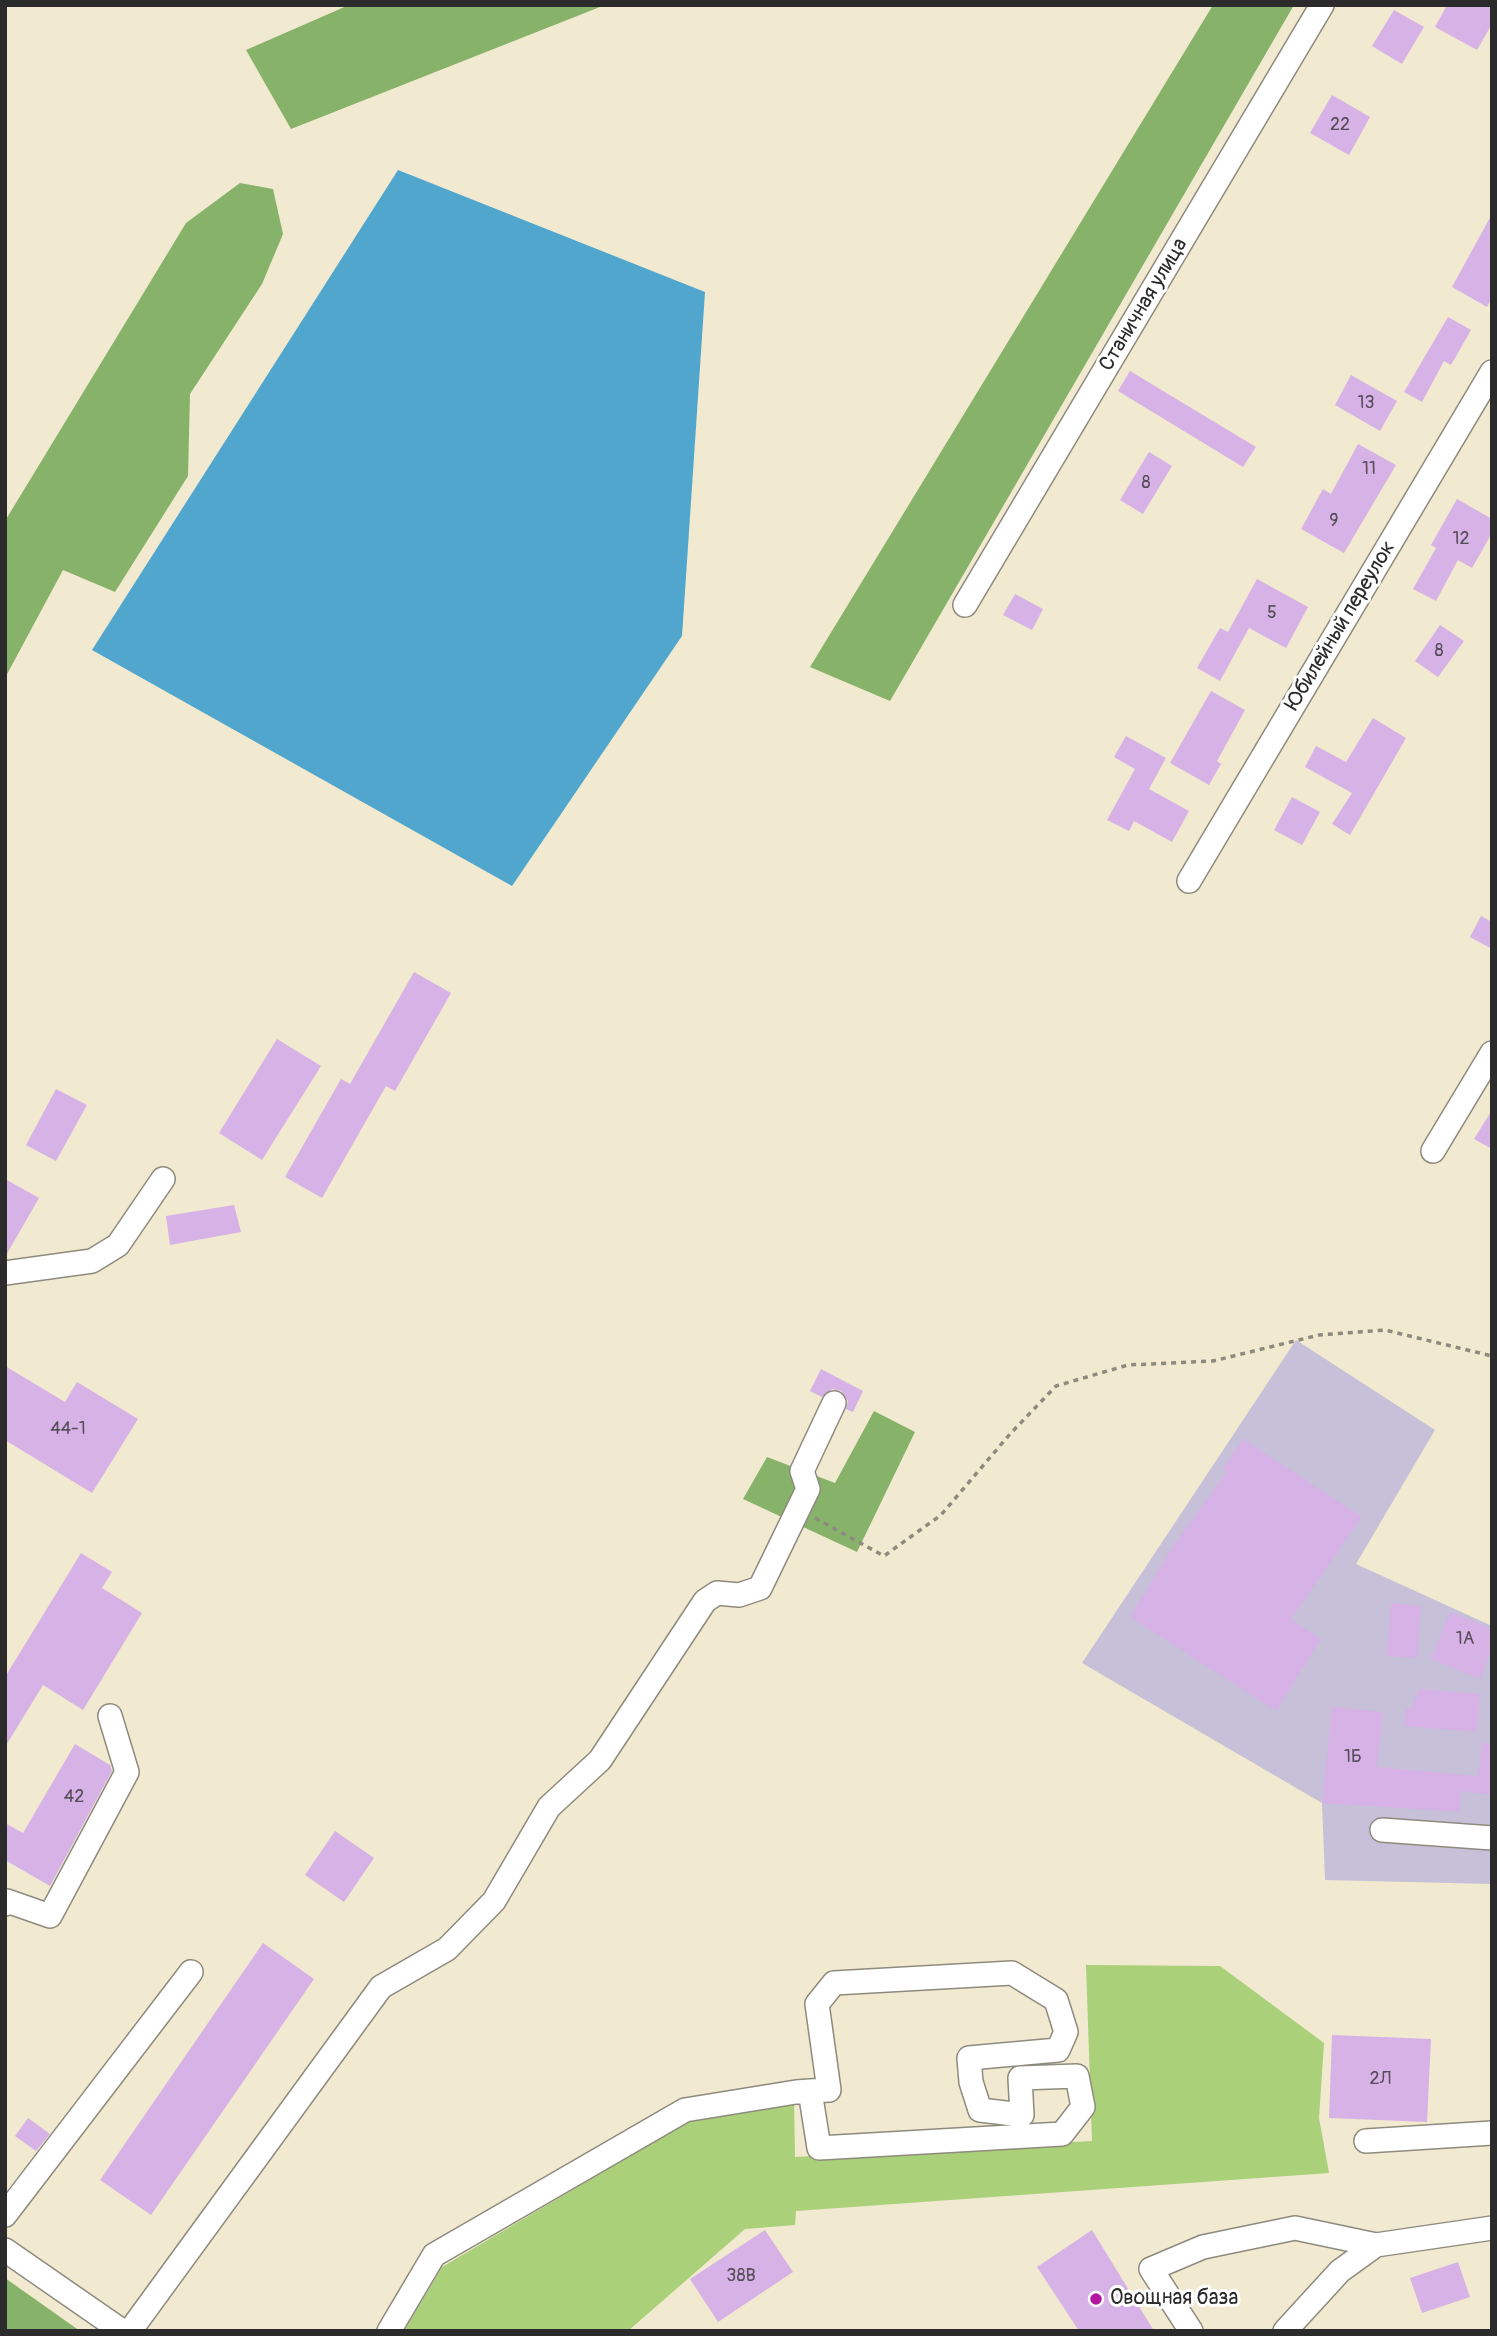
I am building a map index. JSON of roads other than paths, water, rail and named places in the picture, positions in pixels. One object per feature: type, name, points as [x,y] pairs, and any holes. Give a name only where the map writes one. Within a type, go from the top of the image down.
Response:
[{"type":"street","name":"Станичная улица","points":[[965,605],[1322,5]]},
{"type":"street","name":"Юбилейный переулок","points":[[1189,881],[1492,372]]},
{"type":"street","points":[[1433,1151],[1492,1053]]},
{"type":"street","points":[[5,1273],[93,1261],[118,1245],[163,1179]]},
{"type":"street","points":[[130,2331],[381,1987],[447,1949],[494,1901],[549,1807],[600,1760],[705,1601],[717,1593],[739,1595],[760,1588],[808,1489],[802,1471],[834,1403]]},
{"type":"street","points":[[5,1904],[7,1901],[50,1916],[127,1772],[110,1716]]},
{"type":"street","points":[[1382,1830],[1492,1838]]},
{"type":"street","points":[[5,2215],[191,1972]]},
{"type":"street","points":[[389,2331],[434,2255],[685,2110],[810,2091],[829,2090],[817,2004],[834,1983],[1012,1973],[1056,2000],[1066,2032],[1058,2050],[970,2058],[971,2082],[980,2109],[1022,2115],[1020,2078],[1077,2076],[1083,2107],[1062,2134],[818,2148],[810,2091]]},
{"type":"street","points":[[1366,2141],[1492,2133]]},
{"type":"street","points":[[1191,2331],[1152,2269],[1203,2247],[1295,2228],[1376,2245],[1492,2228]]},
{"type":"street","points":[[1285,2331],[1340,2271],[1376,2245]]},
{"type":"street","points":[[5,2250],[122,2331]]},
{"type":"water","points":[[398,170],[705,292],[682,636],[512,886],[92,650]]},
{"type":"place","name":"Овощная база","points":[[1096,2299]]}]
